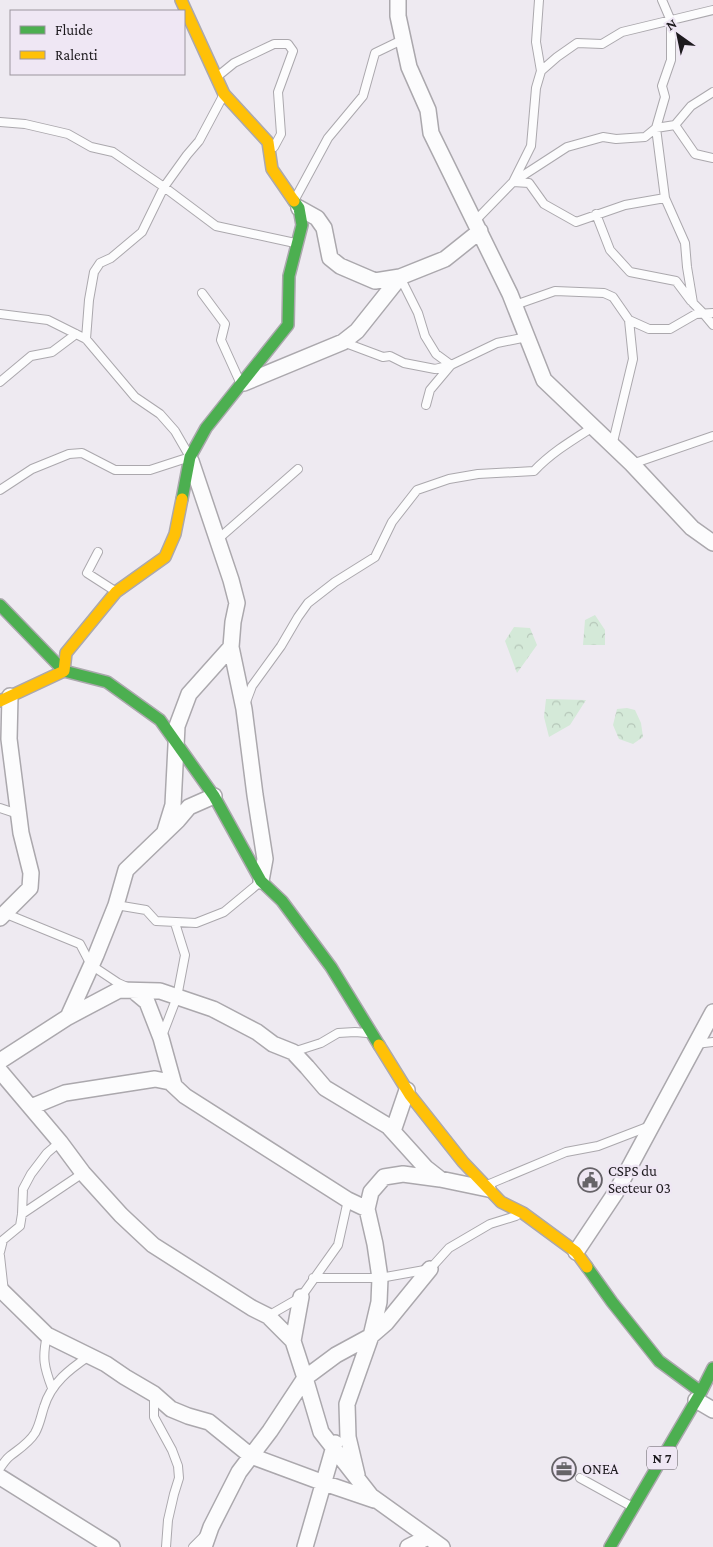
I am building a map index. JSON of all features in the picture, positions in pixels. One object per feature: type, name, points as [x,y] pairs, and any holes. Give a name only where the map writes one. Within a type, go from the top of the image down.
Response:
[{"type":"main road","points":[[64,671],[66,654],[116,592],[165,557],[175,534],[190,457],[206,428],[288,325],[289,276],[302,225],[297,204],[272,169],[268,142],[224,94],[181,0]]},
{"type":"main road","points":[[0,605],[64,671],[107,682],[160,720],[214,796],[261,881],[282,901],[332,967],[407,1090],[463,1162],[501,1202],[523,1213],[576,1252],[612,1302],[659,1361],[699,1396]]},
{"type":"main road","points":[[5,699],[64,671]]},
{"type":"main road","name":"N 7","points":[[610,1547],[699,1396],[713,1368]]},
{"type":"street","points":[[398,0],[398,16],[410,67],[428,110],[430,133],[478,226],[515,305],[544,380],[632,464],[692,528],[713,543]]},
{"type":"street","points":[[297,204],[318,218],[324,228],[330,258],[340,266],[375,281],[400,277],[445,259],[478,226]]},
{"type":"street","points":[[241,384],[343,342],[357,331],[400,277]]},
{"type":"street","points":[[190,457],[237,603],[231,647],[244,709],[254,795],[265,859],[261,881]]},
{"type":"street","points":[[165,833],[173,805],[177,726],[189,694],[231,647]]},
{"type":"street","points":[[2,915],[30,888],[32,873],[18,814],[5,699]]},
{"type":"street","points":[[68,1017],[116,905],[126,870],[189,807],[214,796]]},
{"type":"street","points":[[0,1061],[68,1017],[119,990],[136,992],[160,991],[213,1009],[257,1032],[273,1044],[293,1052],[325,1088],[388,1126],[426,1168],[440,1179]]},
{"type":"street","points":[[136,992],[146,1002],[161,1038],[174,1085]]},
{"type":"street","points":[[576,1252],[616,1192],[713,1012]]},
{"type":"street","points":[[31,1107],[65,1093],[155,1079],[170,1082],[185,1096],[348,1200],[367,1209]]},
{"type":"street","points":[[3,1080],[31,1107],[83,1173],[121,1215],[153,1245],[252,1308],[268,1316],[293,1340]]},
{"type":"street","points":[[393,1131],[407,1090]]},
{"type":"street","points":[[305,1547],[333,1448],[371,1336],[378,1302],[380,1278],[367,1209],[371,1192],[384,1177],[403,1174],[488,1188]]},
{"type":"street","points":[[204,1547],[211,1527],[239,1472],[305,1378],[336,1355],[371,1336],[386,1323],[430,1269]]},
{"type":"street","points":[[2,1291],[47,1335],[106,1364],[125,1378],[154,1394],[171,1409],[209,1422],[251,1456],[378,1501]]},
{"type":"street","points":[[301,1297],[293,1340],[321,1432],[371,1496],[442,1547]]},
{"type":"street","points":[[699,1396],[713,1410]]},
{"type":"street","points":[[347,1404],[348,1437],[359,1481]]},
{"type":"street","points":[[264,1439],[275,1465]]},
{"type":"street","points":[[0,1477],[112,1547]]},
{"type":"street","points":[[408,1547],[428,1537]]},
{"type":"lane","points":[[478,226],[513,182],[531,146],[536,88],[541,71],[536,42],[538,0]]},
{"type":"lane","points":[[662,0],[671,21],[671,60],[662,86],[665,97],[656,128],[665,198],[685,243],[692,303]]},
{"type":"lane","points":[[193,9],[194,28]]},
{"type":"lane","points":[[541,71],[577,43],[602,44],[622,32],[713,10]]},
{"type":"lane","points":[[297,204],[328,138],[363,96],[375,53],[404,40]]},
{"type":"lane","points":[[217,78],[234,64],[274,44],[288,44],[293,51],[278,92],[281,134],[270,156]]},
{"type":"lane","points":[[513,182],[567,147],[603,137],[616,139],[645,137],[656,128],[675,125],[690,106],[713,92]]},
{"type":"lane","points":[[86,340],[89,300],[94,272],[100,263],[111,258],[142,232],[164,187],[187,154],[199,141],[224,94]]},
{"type":"lane","points":[[0,122],[25,124],[68,134],[91,147],[113,152],[216,226],[297,244]]},
{"type":"lane","points":[[675,125],[695,154],[713,158]]},
{"type":"lane","points":[[513,182],[529,183],[544,204],[576,222],[626,204],[665,198]]},
{"type":"lane","points":[[596,214],[610,250],[630,272],[676,281],[692,303],[704,313],[713,325]]},
{"type":"lane","points":[[400,277],[436,354],[450,365]]},
{"type":"lane","points":[[515,305],[555,291],[604,293],[613,297],[629,320],[633,359],[612,446]]},
{"type":"lane","points":[[202,293],[225,324],[221,340],[241,384]]},
{"type":"lane","points":[[629,320],[649,329],[670,329],[696,314],[713,313]]},
{"type":"lane","points":[[0,314],[48,320],[86,340],[135,397],[160,414],[176,431],[190,457],[150,470],[115,470],[82,452],[69,454],[32,469],[0,490]]},
{"type":"lane","points":[[0,382],[31,356],[52,352],[76,334]]},
{"type":"lane","points":[[343,342],[383,357],[390,356],[404,363],[434,369],[450,365],[497,343],[527,337]]},
{"type":"lane","points":[[426,406],[430,390],[450,365]]},
{"type":"lane","points":[[244,709],[252,686],[281,646],[308,603],[335,582],[375,557],[392,522],[417,490],[449,480],[478,474],[534,472],[560,448],[592,427]]},
{"type":"lane","points":[[632,464],[713,436]]},
{"type":"lane","points":[[217,540],[298,469]]},
{"type":"lane","points":[[98,552],[87,573],[116,592]]},
{"type":"lane","points":[[0,808],[18,814]]},
{"type":"lane","points":[[116,905],[146,910],[156,921],[196,923],[224,912],[261,881]]},
{"type":"lane","points":[[2,915],[80,944],[91,965],[118,983],[136,992]]},
{"type":"lane","points":[[161,1038],[177,997],[185,955],[175,923]]},
{"type":"lane","points":[[293,1052],[321,1043],[338,1034],[372,1033]]},
{"type":"lane","points":[[696,1044],[713,1042]]},
{"type":"lane","points":[[488,1188],[566,1152],[598,1146],[653,1125]]},
{"type":"lane","points":[[0,1252],[3,1240],[20,1226],[24,1189],[31,1174],[47,1153],[60,1142]]},
{"type":"lane","points":[[22,1214],[83,1173]]},
{"type":"lane","points":[[268,1316],[301,1297],[338,1245],[348,1200]]},
{"type":"lane","points":[[313,1278],[380,1278],[430,1269],[449,1248],[490,1224],[523,1213]]},
{"type":"lane","points":[[0,1256],[2,1291]]},
{"type":"lane","points":[[47,1335],[44,1352],[45,1370],[52,1388]]},
{"type":"lane","points":[[0,1468],[8,1458],[35,1434],[52,1388],[62,1377],[89,1356]]},
{"type":"lane","points":[[154,1394],[154,1417],[172,1450],[178,1466],[179,1478],[168,1520],[166,1547]]},
{"type":"lane","points":[[580,1478],[633,1507]]},
{"type":"lane","points":[[193,1547],[211,1527]]},
{"type":"green space","points":[[595,615],[605,630],[605,645],[583,645],[585,620]]},
{"type":"green space","points":[[514,627],[530,628],[537,645],[517,673],[505,641]]},
{"type":"green space","points":[[546,699],[586,700],[570,725],[549,737],[544,717]]},
{"type":"green space","points":[[627,708],[635,710],[641,723],[643,737],[633,744],[619,739],[613,725],[617,709]]},
{"type":"traffic: fast","points":[[182,499],[190,457],[206,428],[288,325],[289,276],[302,225],[299,208],[294,201]]},
{"type":"traffic: fast","points":[[0,605],[64,671],[107,682],[160,720],[214,796],[261,881],[282,901],[331,967],[379,1045]]},
{"type":"traffic: fast","points":[[587,1267],[659,1361],[701,1392]]},
{"type":"traffic: fast","points":[[610,1547],[701,1392],[713,1368]]},
{"type":"traffic: slow","points":[[181,0],[224,94],[268,142],[272,169],[294,201]]},
{"type":"traffic: slow","points":[[0,701],[64,671],[66,653],[116,592],[165,557],[175,534],[182,499]]},
{"type":"traffic: slow","points":[[379,1045],[410,1095],[463,1162],[501,1202],[523,1213],[576,1252],[587,1267]]},
{"type":"place","name":"CSPS du Secteur 03","points":[[590,1180]]},
{"type":"place","name":"ONEA","points":[[564,1469]]}]
